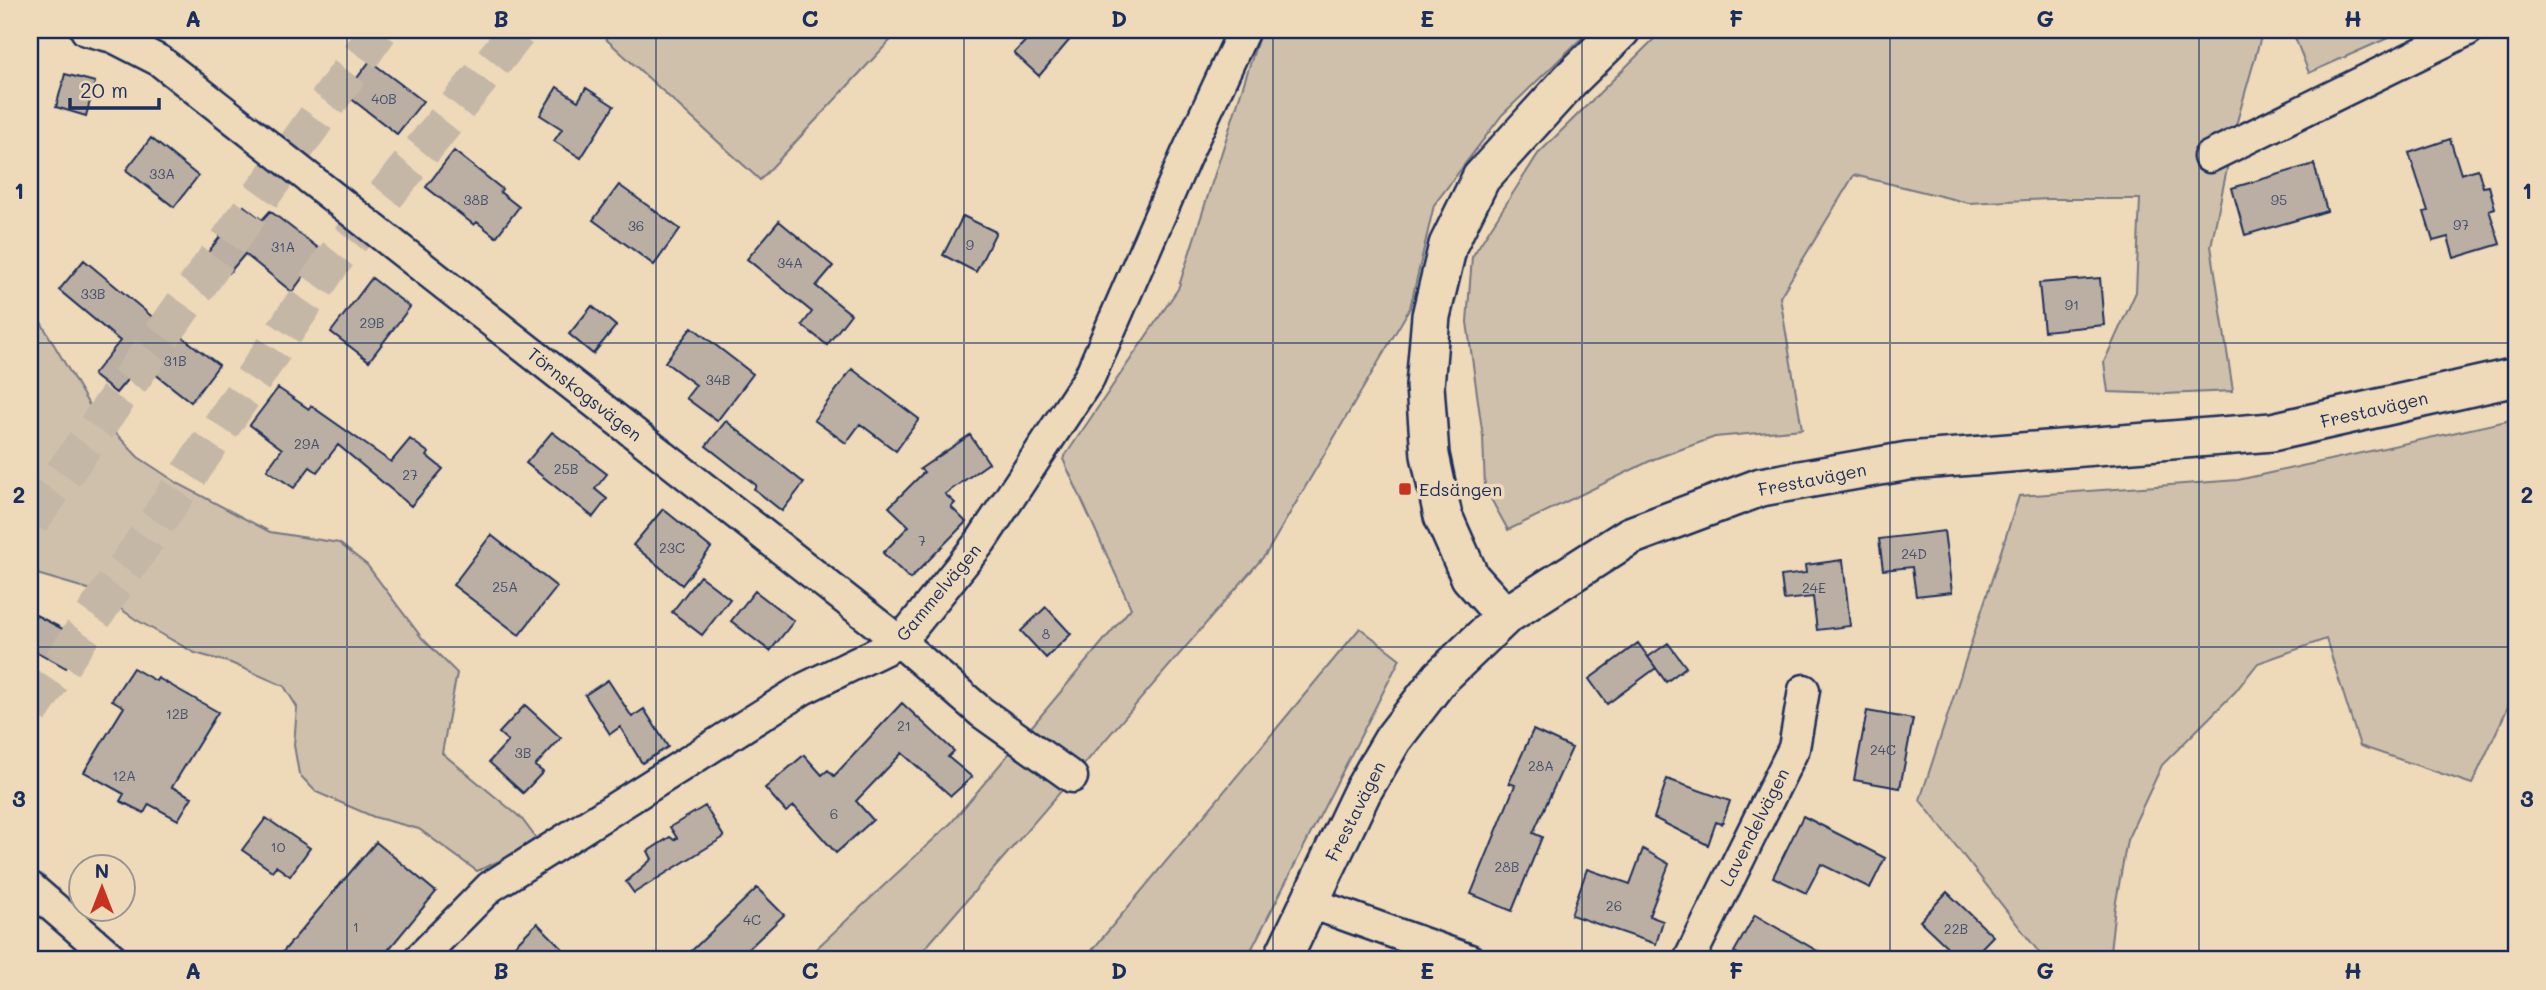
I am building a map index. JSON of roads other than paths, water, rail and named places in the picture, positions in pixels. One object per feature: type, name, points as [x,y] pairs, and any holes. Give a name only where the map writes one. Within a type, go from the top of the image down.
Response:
[{"type":"street","name":"Törnskogsvägen","points":[[86,30],[113,37],[157,59],[900,642],[981,712],[1072,777]]},
{"type":"street","name":"Gammelvägen","points":[[418,960],[490,887],[803,689],[900,642],[981,541],[1089,378],[1244,30]]},
{"type":"street","points":[[1505,616],[1470,577],[1443,516],[1430,455],[1425,386],[1431,316],[1448,245],[1481,178],[1570,80],[1621,30]]},
{"type":"street","points":[[2209,157],[2468,30]]},
{"type":"street","name":"Frestavägen","points":[[1282,960],[1362,792],[1393,739],[1440,678],[1505,616],[1630,536],[1761,487],[1908,461],[2272,432],[2516,377]]},
{"type":"street","name":"Lavendelvägen","points":[[1689,960],[1794,748],[1804,690]]},
{"type":"street","points":[[30,887],[114,960]]},
{"type":"street","points":[[1311,903],[1470,960]]},
{"type":"tunnel","points":[[30,521],[379,30]]},
{"type":"tunnel","points":[[30,711],[331,263],[519,30]]},
{"type":"place","name":"Edsängen","points":[[1405,489]]}]
